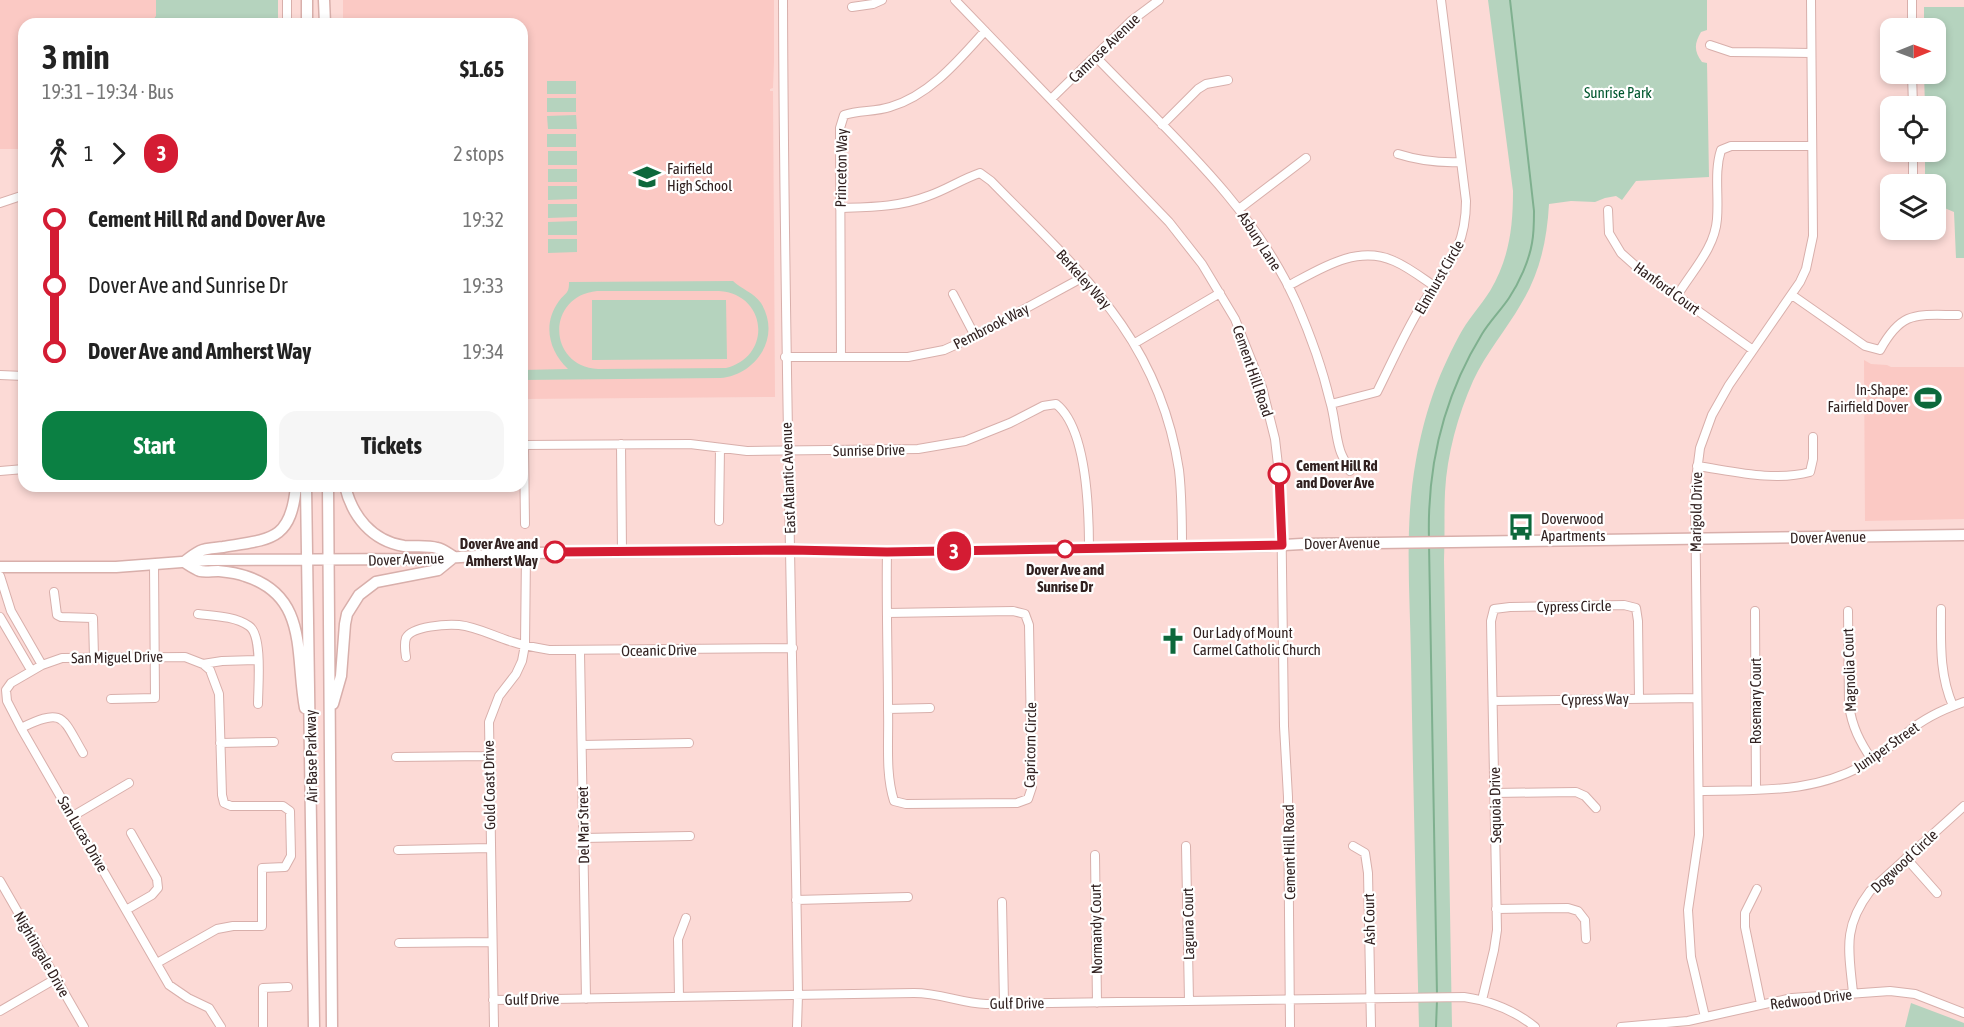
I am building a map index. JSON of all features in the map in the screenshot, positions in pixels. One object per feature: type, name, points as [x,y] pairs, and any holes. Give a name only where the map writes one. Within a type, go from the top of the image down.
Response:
[{"type":"main road","points":[[307,0],[307,18]]},
{"type":"main road","points":[[324,0],[325,18]]},
{"type":"main road","points":[[295,492],[293,513],[289,522],[276,534],[255,542],[201,550],[183,562],[200,571],[231,573],[252,578],[274,592],[287,606],[297,634],[301,684],[311,737]]},
{"type":"main road","name":"Air Base Parkway","points":[[306,492],[314,1027]]},
{"type":"main road","name":"Air Base Parkway","points":[[328,492],[332,1027]]},
{"type":"main road","points":[[330,715],[341,676],[347,614],[359,595],[376,582],[438,570],[454,557],[438,548],[395,544],[376,535],[359,519],[346,492]]},
{"type":"main road","name":"Dover Avenue","points":[[0,567],[116,567],[183,562],[428,559],[526,553],[622,551],[887,552],[1964,535]]},
{"type":"street","points":[[287,0],[287,18]]},
{"type":"street","name":"East Atlantic Avenue","points":[[783,0],[785,357],[793,648],[797,1027]]},
{"type":"street","points":[[852,7],[873,4],[882,0]]},
{"type":"street","name":"Cement Hill Road","points":[[955,0],[1169,222],[1202,264],[1220,293],[1235,319],[1254,362],[1269,413],[1279,465],[1284,726],[1288,798],[1290,1027]]},
{"type":"street","name":"Camrose Avenue","points":[[1051,99],[1131,21],[1159,0]]},
{"type":"street","name":"Elmhurst Circle","points":[[1331,404],[1377,392],[1417,314],[1457,251],[1464,234],[1466,201],[1441,0]]},
{"type":"street","name":"Marigold Drive","points":[[1705,1017],[1688,934],[1690,887],[1699,836],[1695,487],[1697,466],[1700,448],[1712,415],[1729,385],[1792,295],[1806,269],[1813,236],[1811,0]]},
{"type":"street","points":[[1912,0],[1912,18]]},
{"type":"street","name":"Princeton Way","points":[[841,357],[840,128],[844,115],[855,111],[874,111],[906,102],[922,93],[985,31]]},
{"type":"street","points":[[1710,45],[1731,52],[1811,53]]},
{"type":"street","name":"Asbury Lane","points":[[1095,56],[1214,179],[1239,209],[1268,251],[1288,286],[1315,349],[1331,404],[1340,449],[1350,471]]},
{"type":"street","points":[[1162,125],[1198,89],[1206,84],[1228,81]]},
{"type":"street","points":[[1677,296],[1714,236],[1717,220],[1717,162],[1721,150],[1731,146],[1812,146]]},
{"type":"street","points":[[1398,154],[1435,163],[1461,162]]},
{"type":"street","points":[[1239,209],[1306,158]]},
{"type":"street","name":"Berkeley Way","points":[[840,208],[881,207],[904,203],[946,189],[980,173],[991,181],[1101,296],[1135,343],[1158,391],[1174,446],[1182,501],[1182,548]]},
{"type":"street","points":[[0,203],[18,197]]},
{"type":"street","name":"Hanford Court","points":[[1608,210],[1608,233],[1613,243],[1640,270],[1753,350]]},
{"type":"street","points":[[1288,286],[1335,262],[1365,255],[1393,260],[1434,286]]},
{"type":"street","name":"Pembrook Way","points":[[785,357],[908,357],[928,354],[960,344],[1076,282],[1082,275]]},
{"type":"street","points":[[1135,343],[1220,293]]},
{"type":"street","points":[[953,294],[975,336]]},
{"type":"street","points":[[1792,295],[1865,346],[1880,350],[1894,327],[1907,318],[1920,315],[1958,315]]},
{"type":"street","points":[[0,375],[18,376]]},
{"type":"street","name":"Sunrise Drive","points":[[528,445],[690,444],[747,451],[902,450],[942,446],[990,432],[1043,406],[1056,404],[1065,411],[1083,467],[1089,508],[1089,549]]},
{"type":"street","points":[[1697,466],[1762,475],[1798,475],[1810,472],[1813,459],[1813,437]]},
{"type":"street","points":[[621,444],[622,551]]},
{"type":"street","points":[[719,521],[720,448]]},
{"type":"street","points":[[0,471],[18,470]]},
{"type":"street","points":[[524,492],[525,524]]},
{"type":"street","name":"Capricorn Circle","points":[[887,552],[887,613],[888,709],[890,788],[894,801],[906,804],[1006,803],[1028,799],[1032,787],[1029,625],[1025,614],[1013,611],[887,613]]},
{"type":"street","name":"Gold Coast Drive","points":[[494,1027],[489,722],[499,696],[516,675],[522,661],[525,645],[526,553]]},
{"type":"street","points":[[111,699],[155,698],[154,564]]},
{"type":"street","points":[[0,576],[11,612],[42,665]]},
{"type":"street","points":[[54,592],[57,615],[93,618],[94,657]]},
{"type":"street","name":"Cypress Circle","points":[[1494,609],[1624,605],[1636,608],[1640,698]]},
{"type":"street","name":"Sequoia Drive","points":[[1482,1000],[1496,939],[1491,621],[1494,609]]},
{"type":"street","points":[[1941,609],[1942,668],[1953,706]]},
{"type":"street","name":"Rosemary Court","points":[[1755,611],[1756,790]]},
{"type":"street","name":"Magnolia Court","points":[[1848,611],[1851,720],[1856,735],[1872,760]]},
{"type":"street","points":[[198,614],[230,619],[248,625],[255,631],[258,642],[258,704]]},
{"type":"street","points":[[0,617],[31,670]]},
{"type":"street","name":"Oceanic Drive","points":[[406,657],[406,637],[413,631],[443,625],[472,627],[525,645],[550,650],[793,648]]},
{"type":"street","name":"Del Mar Street","points":[[580,651],[586,999]]},
{"type":"street","name":"San Miguel Drive","points":[[31,670],[62,658],[185,657],[203,664]]},
{"type":"street","points":[[203,664],[257,660]]},
{"type":"street","points":[[157,963],[217,929],[233,926],[262,926],[262,868],[285,867],[291,856],[290,811],[283,806],[231,806],[225,803],[222,795],[219,694],[210,670],[203,664]]},
{"type":"street","name":"San Lucas Drive","points":[[31,670],[3,688],[21,728],[170,985],[188,998],[209,1008],[221,1027]]},
{"type":"street","name":"Cypress Way","points":[[1493,700],[1697,698]]},
{"type":"street","name":"Juniper Street","points":[[1699,791],[1791,789],[1840,777],[1872,760],[1917,725],[1964,702]]},
{"type":"street","points":[[888,709],[930,708]]},
{"type":"street","points":[[21,728],[45,716],[56,717],[64,721],[83,753]]},
{"type":"street","points":[[220,743],[274,742]]},
{"type":"street","points":[[582,745],[689,743]]},
{"type":"street","points":[[396,757],[489,756]]},
{"type":"street","points":[[73,816],[129,783]]},
{"type":"street","points":[[1494,794],[1576,792],[1585,796],[1596,808]]},
{"type":"street","name":"Dogwood Circle","points":[[1853,993],[1849,945],[1852,920],[1859,906],[1870,891],[1964,806]]},
{"type":"street","points":[[126,910],[152,895],[158,888],[157,879],[131,833]]},
{"type":"street","points":[[583,838],[690,836]]},
{"type":"street","name":"Laguna Court","points":[[1186,846],[1189,1001]]},
{"type":"street","name":"Ash Court","points":[[1353,846],[1365,853],[1368,873],[1371,999]]},
{"type":"street","points":[[398,850],[490,848]]},
{"type":"street","name":"Normandy Court","points":[[1095,855],[1097,1003]]},
{"type":"street","points":[[1906,858],[1937,893]]},
{"type":"street","name":"Nightingale Drive","points":[[0,881],[84,1027]]},
{"type":"street","points":[[1757,890],[1745,913],[1745,927],[1761,1005]]},
{"type":"street","points":[[796,900],[908,897]]},
{"type":"street","points":[[1,903],[10,898]]},
{"type":"street","points":[[1002,902],[1004,1004]]},
{"type":"street","points":[[1496,909],[1568,908],[1578,911],[1585,920],[1586,939]]},
{"type":"street","points":[[679,997],[678,939],[686,918]]},
{"type":"street","points":[[399,944],[492,942]]},
{"type":"street","points":[[0,1011],[57,978]]},
{"type":"street","points":[[263,1027],[263,988],[288,987]]},
{"type":"street","name":"Redwood Drive","points":[[1621,1027],[1677,1023],[1792,998],[1890,991],[1915,994],[1964,1013]]},
{"type":"street","name":"Gulf Drive","points":[[493,1000],[933,993],[973,1004],[1464,997],[1482,1000],[1511,1011],[1535,1027]]},
{"type":"street","points":[[1371,999],[1371,1027]]},
{"type":"shaded area","points":[[0,0],[278,0],[278,18],[18,18],[18,149],[0,149]]},
{"type":"shaded area","name":"Fairfield High School","points":[[343,0],[774,0],[773,88],[770,91],[773,91],[775,397],[528,399],[528,18],[343,18]]},
{"type":"shaded area","points":[[1864,360],[1871,364],[1891,367],[1964,367],[1964,519],[1865,521]]},
{"type":"green space","points":[[156,0],[278,0],[278,18],[154,18]]},
{"type":"green space","name":"Sunrise Park","points":[[1488,0],[1707,0],[1707,30],[1701,32],[1696,47],[1702,62],[1707,63],[1709,177],[1636,181],[1622,200],[1616,196],[1595,202],[1571,201],[1549,204],[1544,243],[1538,268],[1528,292],[1478,371],[1463,407],[1448,463],[1445,492],[1444,560],[1452,1027],[1419,1027],[1409,585],[1410,509],[1416,460],[1432,397],[1459,336],[1490,291],[1502,267],[1511,230],[1513,191]]},
{"type":"green space","points":[[1924,7],[1964,7],[1964,258],[1956,258],[1954,212],[1946,209],[1946,174],[1925,174],[1925,162],[1946,162],[1946,96],[1925,96],[1924,84],[1946,84],[1946,18],[1924,18]]},
{"type":"green space","points":[[547,81],[576,81],[576,94],[547,94]]},
{"type":"green space","points":[[547,98],[576,98],[576,112],[547,112]]},
{"type":"green space","points":[[576,115],[577,129],[548,129],[547,116]]},
{"type":"green space","points":[[547,134],[576,134],[576,147],[547,147]]},
{"type":"green space","points":[[548,151],[577,151],[577,165],[548,165]]},
{"type":"green space","points":[[548,169],[577,169],[577,182],[548,182]]},
{"type":"green space","points":[[548,186],[577,186],[577,199],[548,200]]},
{"type":"green space","points":[[548,204],[577,204],[577,217],[548,218]]},
{"type":"green space","points":[[577,221],[577,235],[548,235],[548,222]]},
{"type":"green space","points":[[548,239],[577,239],[577,252],[548,253]]},
{"type":"green space","points":[[733,281],[761,303],[767,316],[769,329],[767,341],[762,352],[745,370],[720,378],[528,380],[528,370],[568,369],[552,346],[549,328],[554,310],[568,291],[569,282]],"holes":[[[597,291],[719,291],[735,295],[747,303],[755,314],[758,326],[757,339],[751,351],[741,361],[726,368],[598,369],[581,365],[569,356],[562,344],[559,331],[561,317],[568,305],[580,296]]]},
{"type":"green space","points":[[592,300],[726,300],[727,359],[592,360]]},
{"type":"green space","points":[[1911,1003],[1964,1023],[1964,1027],[1905,1027]]},
{"type":"waterway","points":[[1429,539],[1431,485],[1440,432],[1448,407],[1457,382],[1482,334],[1520,279],[1533,239],[1534,211],[1510,0]]},
{"type":"waterway","points":[[1429,544],[1437,995]]},
{"type":"waterway","points":[[1436,1027],[1437,1000]]},
{"type":"bus line","name":"3","points":[[555,552],[838,550],[887,552],[1282,545],[1279,474]]},
{"type":"place","name":"Fairfield High School","points":[[647,177]]},
{"type":"place","name":"In-Shape: Fairfield Dover","points":[[1928,398]]},
{"type":"place","name":"Cement Hill Rd and Dover Ave","points":[[1279,474]]},
{"type":"place","name":"Doverwood Apartments","points":[[1521,527]]},
{"type":"place","name":"Dover Ave and Sunrise Dr","points":[[1065,549]]},
{"type":"place","name":"Dover Ave and Amherst Way","points":[[555,552]]},
{"type":"place","name":"Our Lady of Mount Carmel Catholic Church","points":[[1173,641]]}]
